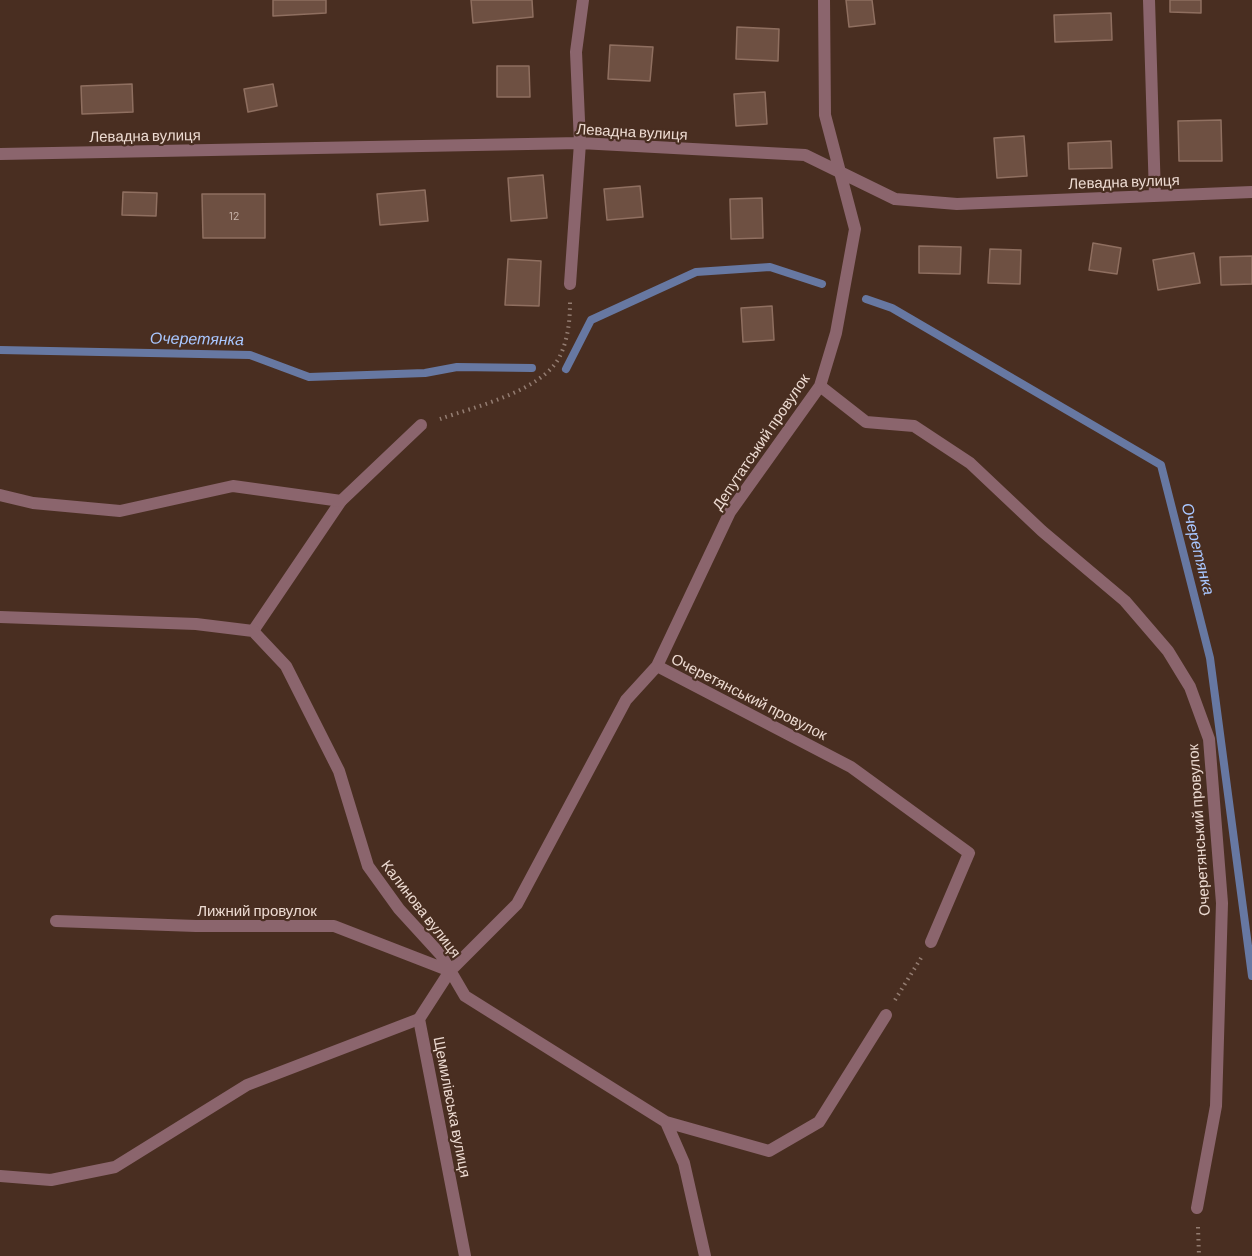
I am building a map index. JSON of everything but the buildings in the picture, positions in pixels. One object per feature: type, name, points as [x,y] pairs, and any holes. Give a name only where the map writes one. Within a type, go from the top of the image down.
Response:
[{"type":"street","points":[[570,284],[580,144],[576,52],[583,0]]},
{"type":"street","name":"Депутатський провулок","points":[[450,971],[517,904],[626,700],[657,666],[730,512],[820,386],[836,333],[855,229],[825,115],[824,0]]},
{"type":"street","points":[[1149,0],[1155,196]]},
{"type":"street","name":"Левадна вулиця","points":[[0,154],[580,144],[805,156],[895,199],[957,204],[1252,192]]},
{"type":"street","name":"Очеретянський провулок","points":[[820,386],[866,422],[914,426],[970,463],[1042,531],[1125,601],[1168,651],[1190,687],[1209,739],[1222,903],[1216,1106],[1197,1208]]},
{"type":"street","points":[[0,617],[196,624],[253,631],[341,501],[421,425]]},
{"type":"street","points":[[0,495],[33,503],[120,511],[233,486],[341,501]]},
{"type":"street","name":"Калинова вулиця","points":[[253,631],[286,666],[339,771],[368,866],[399,909],[441,955],[465,996],[666,1122],[769,1151],[819,1122],[886,1015]]},
{"type":"street","name":"Очеретянський провулок","points":[[657,666],[851,767],[969,853],[931,942]]},
{"type":"street","name":"Лижний провулок","points":[[56,921],[196,926],[334,926],[450,971]]},
{"type":"street","name":"Щемилівська вулиця","points":[[450,971],[419,1019],[465,1256]]},
{"type":"street","points":[[0,1176],[51,1180],[115,1167],[247,1085],[419,1019]]},
{"type":"street","points":[[666,1122],[684,1163],[705,1256]]},
{"type":"path","points":[[421,425],[523,390],[549,370],[559,358],[570,326],[570,284]]},
{"type":"path","points":[[886,1015],[931,942]]},
{"type":"path","points":[[1197,1208],[1199,1256]]},
{"type":"waterway","name":"Очеретянка","points":[[566,369],[591,320],[696,272],[770,267],[822,284]]},
{"type":"waterway","name":"Очеретянка","points":[[866,299],[892,308],[1161,465],[1210,658],[1252,976]]},
{"type":"waterway","name":"Очеретянка","points":[[0,350],[250,355],[309,377],[425,373],[457,367],[532,368]]}]
